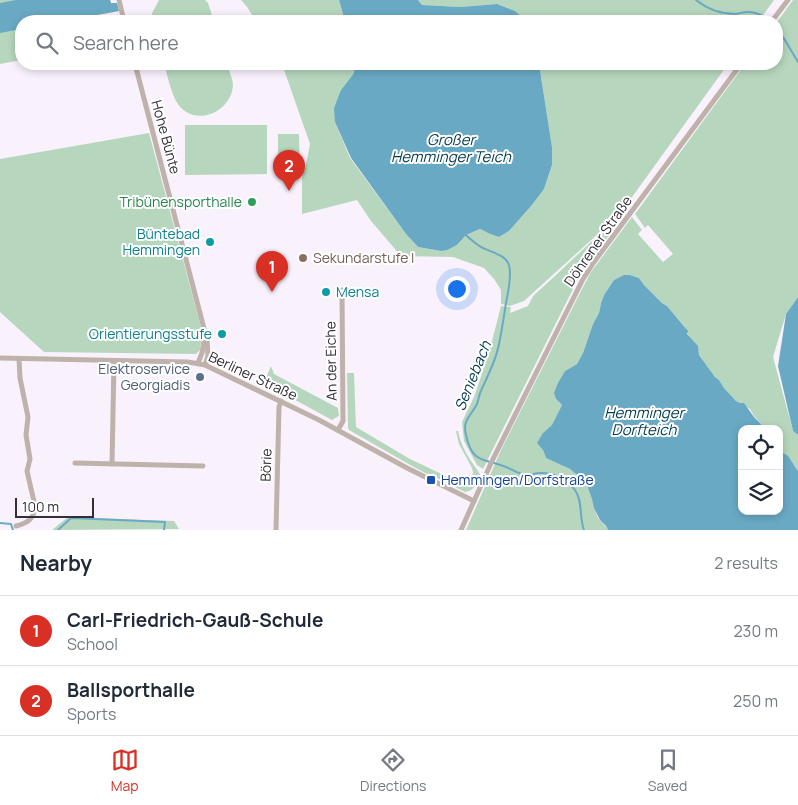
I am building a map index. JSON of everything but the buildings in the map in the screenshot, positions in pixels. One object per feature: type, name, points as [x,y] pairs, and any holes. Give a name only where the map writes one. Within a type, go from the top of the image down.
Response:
[{"type":"street","points":[[119,0],[123,15]]},
{"type":"street","points":[[777,15],[788,0]]},
{"type":"street","name":"Hohe Bünte","points":[[137,70],[205,332],[208,349],[205,365]]},
{"type":"street","name":"Döhrener Straße","points":[[461,530],[492,461],[578,288],[594,262],[737,70]]},
{"type":"street","name":"An der Eiche","points":[[338,430],[343,421],[342,290]]},
{"type":"street","name":"Hohe Bünte","points":[[198,363],[202,354],[205,332]]},
{"type":"street","name":"Berliner Straße","points":[[0,358],[198,363],[205,365],[282,401],[407,468],[474,501]]},
{"type":"street","points":[[16,526],[25,524],[30,520],[35,511],[28,471],[30,459],[26,435],[28,417],[20,378],[19,359]]},
{"type":"street","points":[[112,464],[114,361]]},
{"type":"street","name":"Börie","points":[[275,530],[279,407],[282,401]]},
{"type":"street","points":[[75,463],[203,466]]},
{"type":"green space","points":[[0,0],[110,0],[111,3],[117,3],[119,11],[98,15],[15,15],[15,61],[0,64]]},
{"type":"green space","points":[[159,0],[205,0],[212,15],[152,15]]},
{"type":"green space","points":[[241,0],[339,0],[343,15],[252,15]]},
{"type":"green space","points":[[418,0],[774,0],[763,15],[520,15],[515,11],[497,4],[460,7],[422,5]]},
{"type":"green space","points":[[793,0],[798,0],[798,297],[786,314],[773,357],[793,431],[798,435],[798,471],[783,452],[783,425],[762,425],[750,409],[736,401],[699,355],[698,347],[689,337],[685,327],[667,306],[639,278],[625,275],[614,280],[604,295],[583,353],[577,364],[565,371],[556,399],[562,405],[552,426],[543,433],[543,450],[546,458],[568,468],[584,479],[589,487],[598,518],[608,530],[466,530],[501,450],[591,272],[632,217],[642,230],[638,234],[663,262],[673,254],[648,225],[645,228],[635,214],[741,70],[783,70],[783,15]]},
{"type":"green space","points":[[166,70],[229,70],[233,83],[230,96],[218,111],[200,116],[191,114],[183,109],[176,101]]},
{"type":"green space","points":[[284,70],[354,70],[341,90],[335,122],[350,158],[406,234],[418,247],[441,251],[457,245],[466,235],[480,229],[499,237],[509,231],[544,189],[552,165],[552,147],[540,70],[724,70],[622,211],[611,232],[600,232],[524,301],[510,306],[501,304],[501,290],[484,268],[453,257],[401,256],[371,221],[357,200],[302,214],[302,178],[310,144]]},
{"type":"green space","points":[[185,125],[267,125],[267,174],[185,175]]},
{"type":"green space","points":[[149,133],[202,331],[200,350],[196,354],[44,352],[0,312],[0,159]]},
{"type":"green space","points":[[278,134],[299,134],[300,173],[278,173]]},
{"type":"green space","points":[[603,233],[610,234],[580,275],[483,469],[477,465],[464,441],[462,422],[474,397],[489,353],[501,306],[511,307],[510,313],[528,306],[533,296],[597,236]]},
{"type":"green space","points":[[271,366],[274,374],[338,408],[339,416],[332,420],[264,383]]},
{"type":"green space","points":[[347,373],[354,373],[356,427],[410,459],[467,486],[473,473],[459,444],[456,431],[458,431],[464,449],[480,474],[473,488],[465,492],[412,466],[349,430]]},
{"type":"green space","points":[[68,517],[174,521],[179,529],[52,530]]},
{"type":"water","points":[[16,0],[110,0],[111,3],[117,3],[119,11],[96,15],[15,15],[15,30],[0,33],[0,3]]},
{"type":"water","points":[[339,0],[418,0],[422,5],[460,7],[497,4],[515,11],[520,15],[343,15]]},
{"type":"water","name":"Großer Hemminger Teich","points":[[354,70],[540,70],[552,147],[552,165],[544,189],[509,231],[499,237],[480,229],[466,235],[457,245],[447,250],[441,251],[418,247],[406,234],[351,158],[335,122],[334,108],[341,90]]},
{"type":"water","name":"Hemminger Dorfteich","points":[[624,275],[639,278],[667,306],[688,331],[687,334],[698,346],[699,355],[724,388],[736,401],[744,403],[762,425],[738,425],[738,515],[783,515],[783,453],[788,456],[798,471],[798,530],[608,530],[594,508],[586,482],[570,469],[546,458],[543,450],[537,443],[543,433],[552,425],[562,405],[556,399],[554,393],[565,371],[577,364],[583,353],[604,295],[614,280]]},
{"type":"water","points":[[798,297],[798,435],[793,431],[778,366],[786,314]]},
{"type":"waterway","points":[[696,0],[720,12],[731,14],[751,12],[759,15]]},
{"type":"waterway","points":[[783,37],[798,62]]},
{"type":"waterway","name":"Seniebach","points":[[466,233],[478,245],[504,258],[509,265],[510,274],[498,350],[477,404],[465,426],[469,444],[475,455],[485,461],[525,475],[549,474],[559,477],[568,483],[577,494],[584,530]]},
{"type":"waterway","points":[[58,530],[71,518],[165,522],[164,530]]},
{"type":"waterway","points":[[0,523],[11,524],[13,530]]},
{"type":"place","name":"Ballsporthalle","points":[[289,191]]},
{"type":"place","name":"Tribünensporthalle","points":[[252,202]]},
{"type":"place","name":"Büntebad Hemmingen","points":[[210,242]]},
{"type":"place","name":"Sekundarstufe I","points":[[303,258]]},
{"type":"place","name":"Carl-Friedrich-Gauß-Schule","points":[[272,292]]},
{"type":"place","name":"Mensa","points":[[326,292]]},
{"type":"place","name":"Orientierungsstufe","points":[[222,334]]},
{"type":"place","name":"Elektroservice Georgiadis","points":[[200,377]]},
{"type":"place","name":"Hemmingen/Dorfstraße","points":[[431,480]]}]
